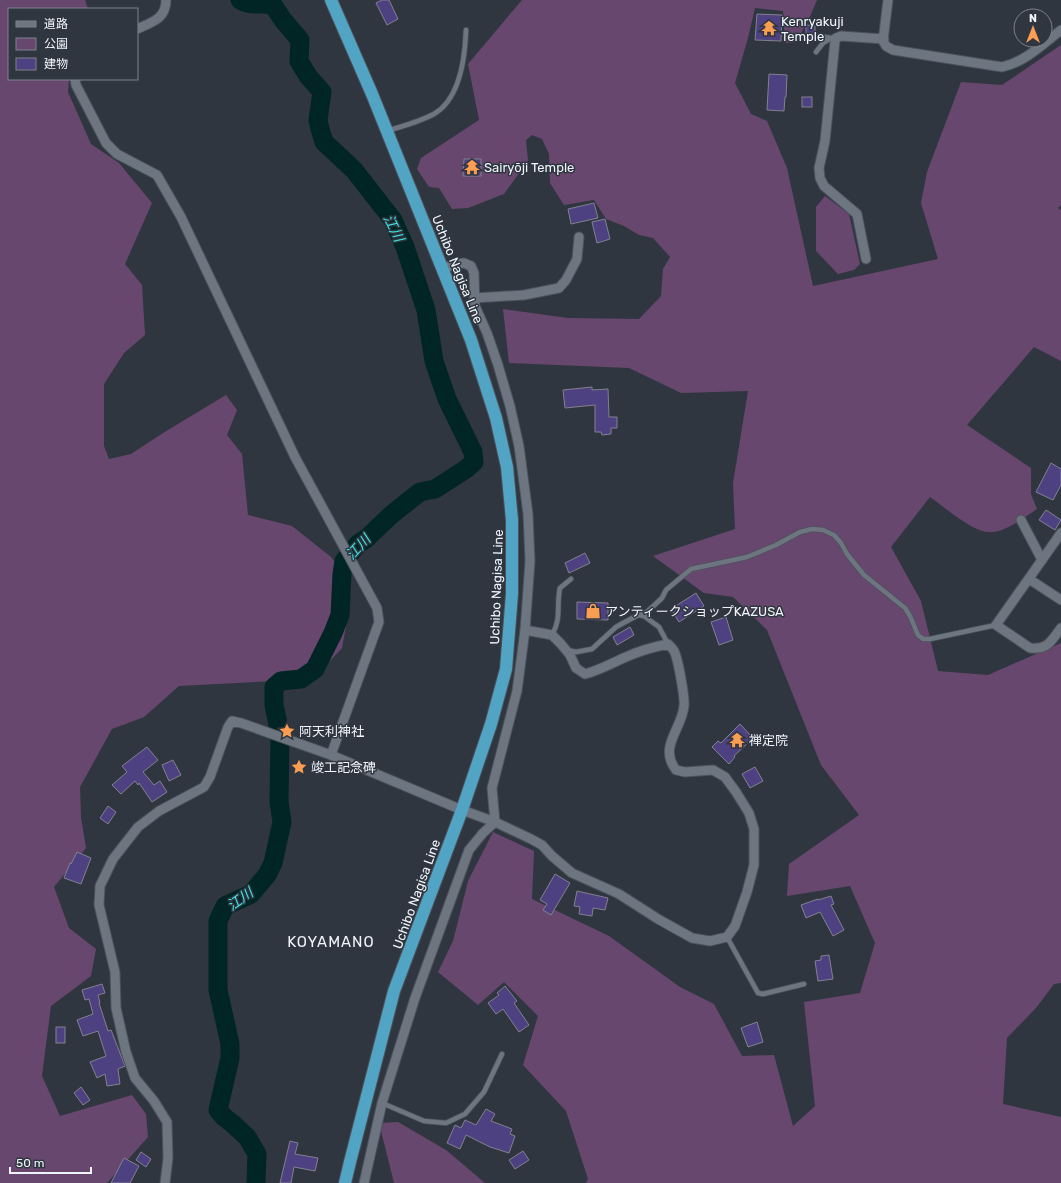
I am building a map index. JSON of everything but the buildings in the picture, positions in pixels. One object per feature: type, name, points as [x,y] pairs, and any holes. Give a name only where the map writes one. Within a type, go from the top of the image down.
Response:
[{"type":"highway","name":"Uchibo Nagisa Line","points":[[330,0],[387,131],[471,340],[496,418],[506,467],[512,520],[512,594],[506,669],[491,724],[462,810],[394,991],[345,1183]]},
{"type":"street","points":[[138,28],[162,16],[166,8],[166,0]]},
{"type":"street","points":[[888,0],[884,39],[886,46],[893,50],[1002,67],[1014,65],[1061,30]]},
{"type":"street","points":[[866,259],[857,214],[824,186],[820,178],[819,168],[825,141],[833,38],[841,36],[884,39]]},
{"type":"street","points":[[75,80],[76,85],[106,143],[117,154],[157,175],[163,185],[184,224],[295,457],[377,608],[379,622],[331,755]]},
{"type":"street","points":[[474,298],[524,295],[559,288],[566,280],[577,259],[579,237]]},
{"type":"street","points":[[442,269],[455,264],[464,263],[471,266],[474,273],[475,306],[487,333],[504,385],[519,446],[525,482],[530,561],[525,630],[517,691],[492,788],[495,822]]},
{"type":"street","points":[[1021,520],[1042,560]]},
{"type":"street","points":[[1061,533],[996,625],[1030,648],[1036,649],[1042,649],[1047,646],[1061,628]]},
{"type":"street","points":[[1028,579],[1061,600]]},
{"type":"street","points":[[165,1183],[168,1158],[167,1122],[154,1100],[135,1078],[126,1052],[116,1008],[115,972],[99,905],[100,886],[114,858],[138,827],[159,811],[204,787],[210,778],[228,727],[232,721],[331,755],[462,810],[495,822],[542,845],[552,856],[572,873],[619,894],[658,919],[692,938],[710,941],[727,937],[735,926],[747,892],[754,865],[754,829],[749,813],[725,777],[713,770],[685,772],[676,770],[671,764],[671,741],[684,707],[684,695],[674,651],[668,644],[656,647],[626,657],[597,671],[585,674],[576,668],[566,650],[552,635],[525,630]]},
{"type":"street","points":[[364,1183],[382,1103],[415,998],[469,850],[483,833],[495,822]]},
{"type":"lane","points":[[387,131],[434,114],[444,106],[456,86],[462,70],[466,47],[466,30]]},
{"type":"lane","points":[[816,36],[833,38]]},
{"type":"lane","points":[[816,52],[823,43],[833,38]]},
{"type":"lane","points":[[566,650],[576,652],[592,649],[616,627],[647,612],[662,598],[666,590],[691,569],[747,557],[776,545],[800,532],[812,529],[823,530],[834,535],[864,575],[905,608],[918,635],[923,638],[930,639],[996,625]]},
{"type":"lane","points":[[552,635],[558,620],[560,588],[571,580]]},
{"type":"lane","points":[[638,616],[644,616],[659,627],[668,644]]},
{"type":"lane","points":[[727,937],[758,993],[763,994],[804,984]]},
{"type":"lane","points":[[382,1103],[424,1121],[446,1123],[465,1114],[484,1092],[502,1054]]},
{"type":"green space","points":[[0,0],[85,0],[88,8],[8,8],[8,80],[69,80],[68,92],[91,144],[119,163],[152,203],[125,264],[142,285],[145,335],[124,353],[104,384],[104,446],[109,459],[131,454],[226,395],[237,410],[227,435],[242,454],[248,515],[292,526],[331,557],[351,582],[349,610],[342,648],[313,679],[179,686],[144,717],[112,729],[80,787],[81,817],[86,848],[54,887],[69,928],[96,949],[91,976],[51,1006],[42,1076],[60,1116],[132,1095],[146,1114],[148,1137],[107,1183],[0,1183]]},
{"type":"green space","points":[[522,0],[817,0],[809,19],[796,42],[785,43],[783,11],[755,8],[735,83],[751,114],[767,121],[787,168],[813,286],[938,259],[921,203],[927,172],[961,82],[1002,85],[1061,45],[1061,205],[1058,208],[1061,210],[1061,361],[1034,347],[967,425],[1031,468],[1031,494],[1037,509],[1007,528],[994,532],[988,532],[974,528],[930,497],[891,547],[921,601],[938,671],[988,675],[1061,643],[1061,983],[1054,984],[1036,1008],[1007,1038],[1003,1104],[1061,1117],[1061,1183],[586,1183],[588,1179],[566,1111],[523,1065],[538,1016],[504,982],[478,1005],[438,972],[453,941],[468,881],[493,832],[534,851],[532,899],[609,936],[680,987],[714,1004],[742,1056],[774,1055],[793,1126],[815,1106],[804,1002],[860,993],[875,943],[850,886],[787,896],[789,864],[859,815],[821,765],[767,630],[733,597],[704,593],[653,556],[735,529],[733,483],[748,391],[681,393],[629,368],[509,363],[503,309],[568,318],[639,319],[661,296],[663,269],[670,257],[653,238],[639,235],[624,226],[606,219],[594,200],[564,205],[550,183],[549,154],[542,139],[532,135],[526,140],[528,161],[504,194],[468,208],[452,209],[439,188],[429,187],[417,169],[421,158],[479,120],[468,64]]},
{"type":"green space","points":[[825,196],[849,214],[860,264],[854,270],[838,274],[816,251],[816,207]]},
{"type":"green space","points":[[398,1122],[446,1150],[485,1183],[394,1183],[379,1123]]},
{"type":"waterway","name":"江川","points":[[240,0],[252,4],[273,5],[283,20],[300,40],[299,61],[308,76],[322,92],[318,120],[324,142],[354,170],[393,220],[405,247],[426,310],[434,361],[447,399],[473,452],[474,462],[466,469],[435,489],[420,492],[358,544],[344,561],[340,615],[333,633],[315,669],[301,679],[281,681],[274,687],[274,705],[280,734],[279,802],[282,822],[273,863],[267,875],[251,894],[225,906],[218,921],[218,990],[230,1044],[230,1058],[218,1110],[247,1137],[257,1154],[256,1183]]},
{"type":"place","name":"Kenryakuji Temple","points":[[769,28]]},
{"type":"place","name":"Sairyōji Temple","points":[[472,167]]},
{"type":"place","name":"アンティークショップKAZUSA","points":[[593,611]]},
{"type":"place","name":"阿天利神社","points":[[287,731]]},
{"type":"place","name":"禅定院","points":[[737,740]]},
{"type":"place","name":"竣工記念碑","points":[[299,767]]},
{"type":"district","name":"KOYAMANO","points":[[331,942]]}]
